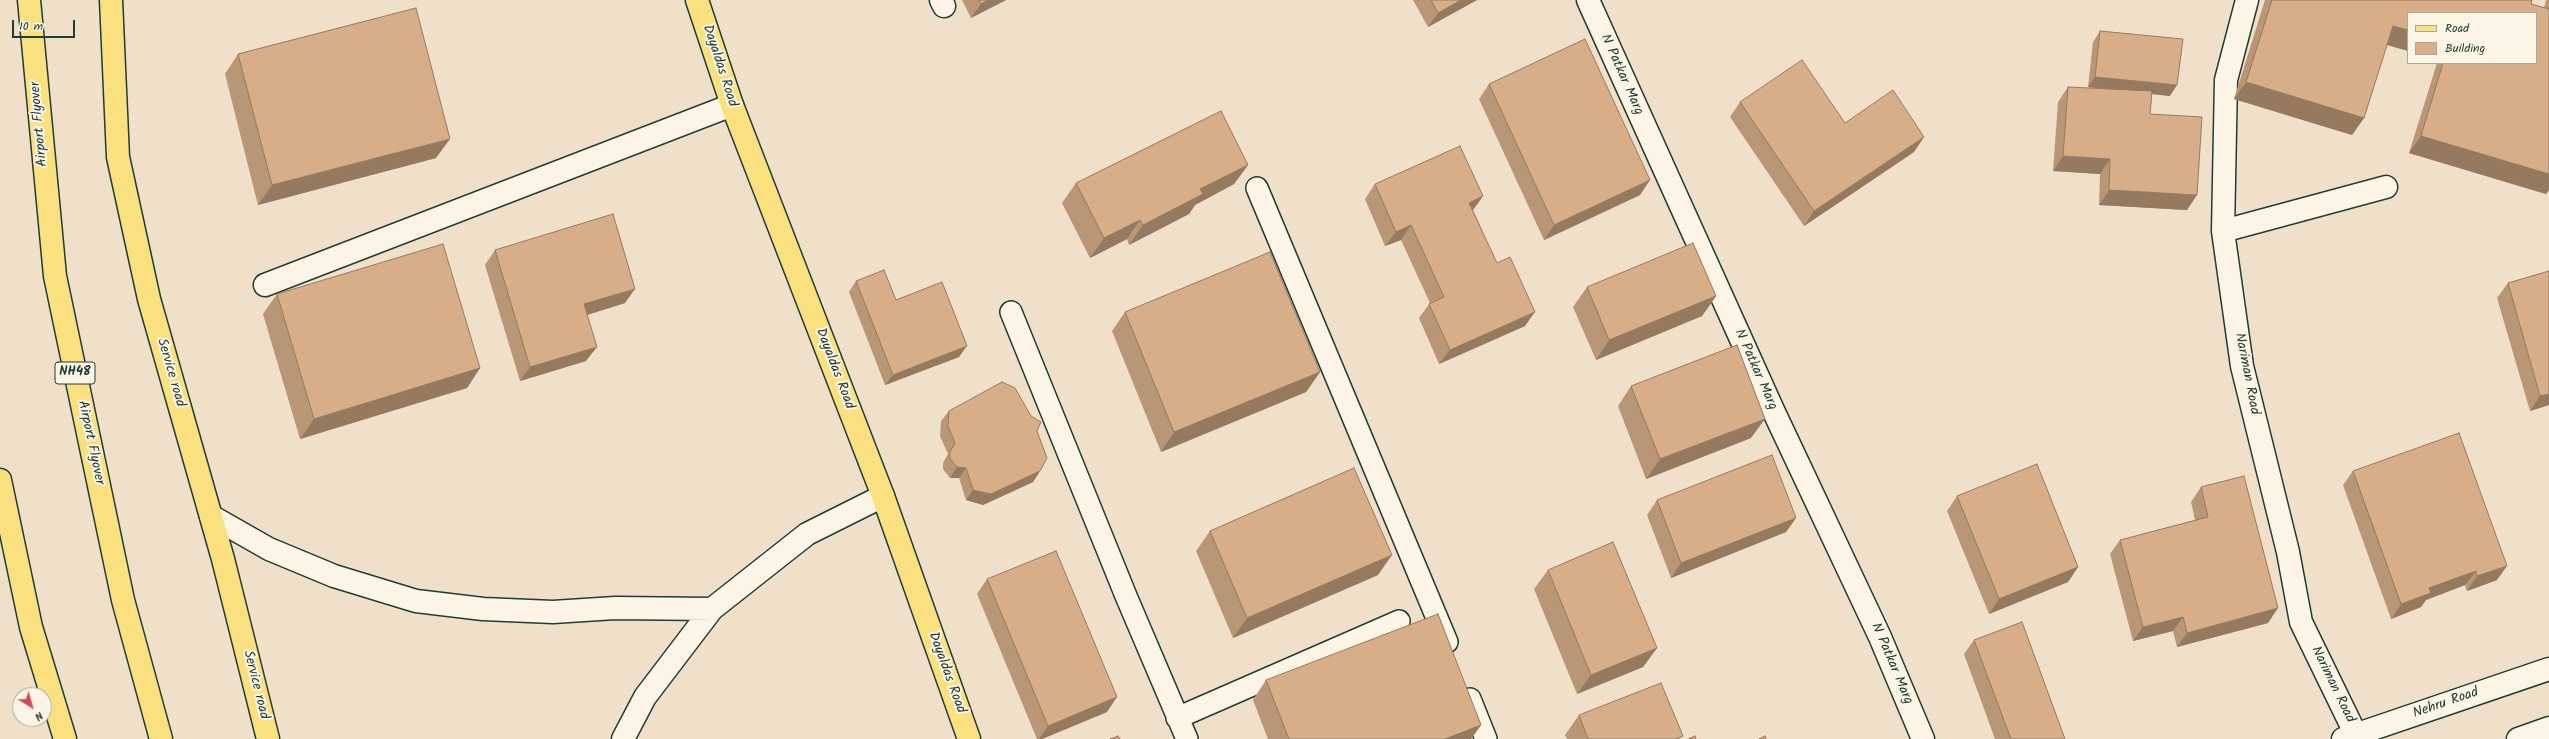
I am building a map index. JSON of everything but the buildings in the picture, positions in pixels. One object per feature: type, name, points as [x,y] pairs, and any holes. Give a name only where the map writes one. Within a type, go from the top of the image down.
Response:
[{"type":"main road","name":"Airport Flyover","points":[[28,0],[55,276],[123,600],[161,739]]},
{"type":"main road","name":"Service road","points":[[111,0],[118,157],[149,299],[211,516],[268,739]]},
{"type":"main road","name":"Dayaldas Road","points":[[697,0],[732,105],[883,496],[969,739]]},
{"type":"main road","points":[[0,480],[31,627],[65,739]]},
{"type":"street","name":"N Patkar Marg","points":[[1588,0],[1773,410],[1880,637],[1923,739]]},
{"type":"street","name":"Nariman Road","points":[[2247,0],[2226,80],[2223,231],[2242,366],[2288,552],[2301,622],[2352,738]]},
{"type":"street","points":[[264,285],[732,105]]},
{"type":"street","points":[[2223,231],[2386,187]]},
{"type":"street","points":[[623,739],[645,698],[712,609],[807,534],[883,496]]},
{"type":"street","points":[[211,516],[276,552],[334,576],[416,601],[483,609],[546,612],[616,608],[712,609]]},
{"type":"street","name":"Nehru Road","points":[[2352,738],[2549,669]]},
{"type":"street","points":[[2518,739],[2549,728]]},
{"type":"lane","points":[[1257,188],[1454,658]]},
{"type":"lane","points":[[1011,312],[1177,718],[1187,739]]},
{"type":"lane","points":[[1177,718],[1399,621]]},
{"type":"lane","points":[[1462,680],[1486,739]]}]
